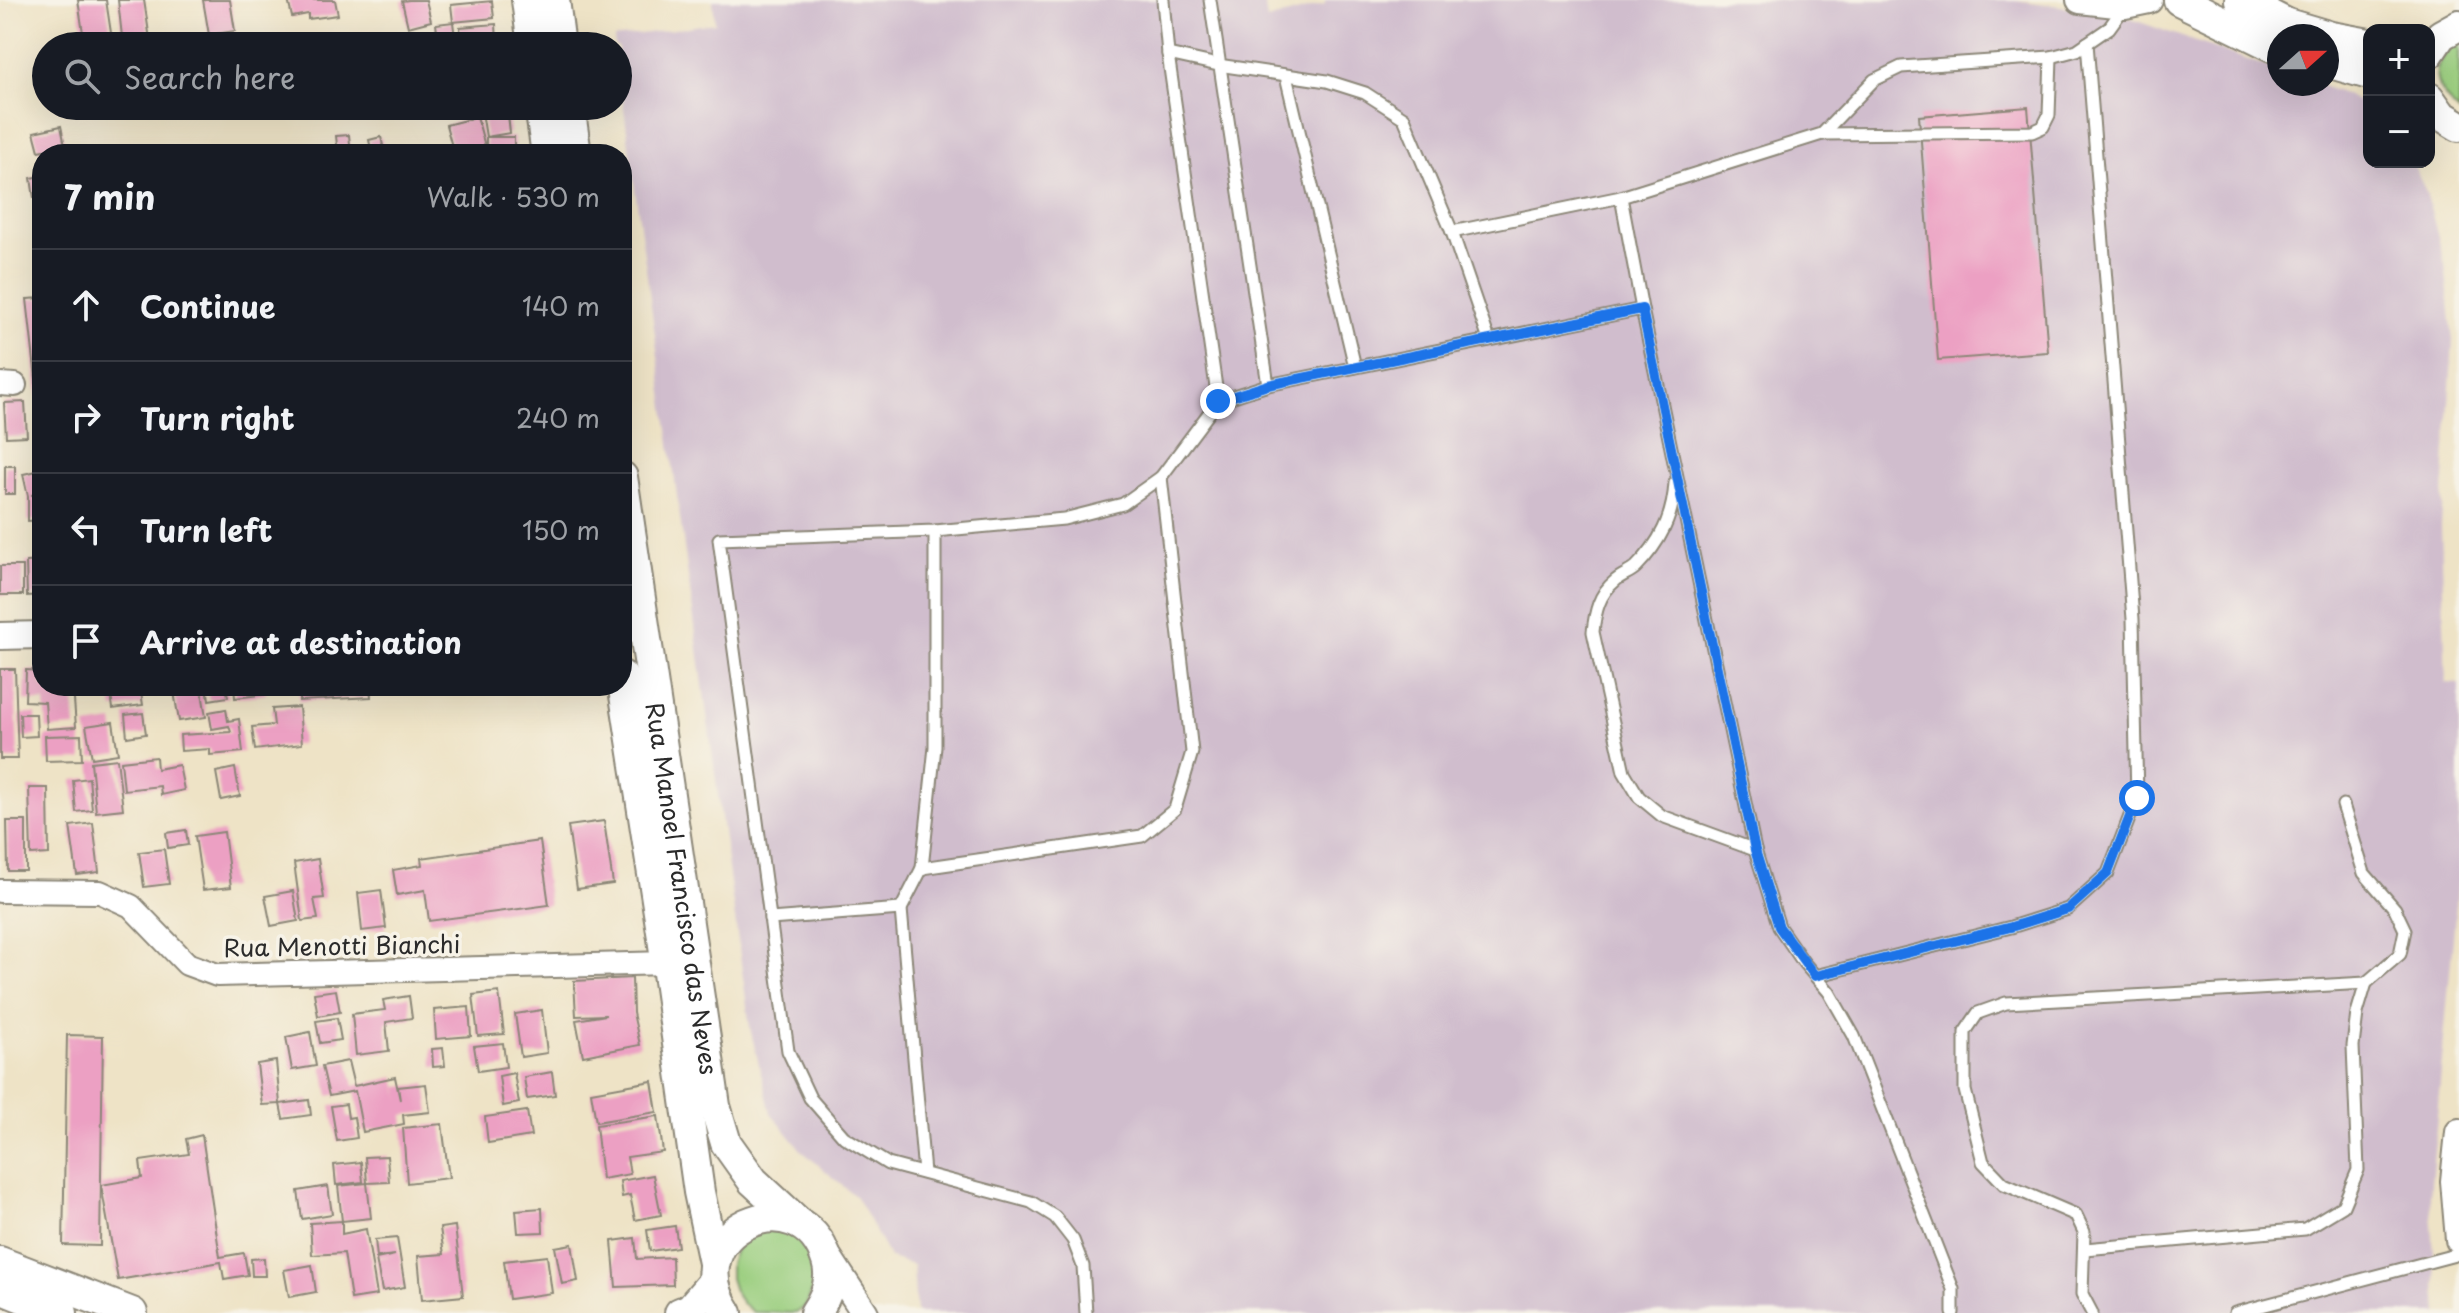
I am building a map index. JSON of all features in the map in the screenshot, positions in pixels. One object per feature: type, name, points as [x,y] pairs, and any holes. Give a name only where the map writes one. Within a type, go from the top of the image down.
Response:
[{"type":"main road","points":[[527,0],[531,32]]},
{"type":"main road","points":[[554,0],[558,32]]},
{"type":"main road","points":[[2179,0],[2267,43]]},
{"type":"main road","points":[[2240,0],[2287,24],[2363,43]]},
{"type":"main road","points":[[2339,65],[2363,72]]},
{"type":"main road","points":[[542,120],[546,144]]},
{"type":"main road","points":[[571,120],[575,144]]},
{"type":"main road","name":"Rua Manoel Francisco das Neves","points":[[632,545],[715,1106],[726,1143],[753,1181],[814,1236],[824,1251]]},
{"type":"main road","name":"Rua Manoel Francisco das Neves","points":[[625,696],[699,1192],[718,1299],[727,1313]]},
{"type":"main road","points":[[680,1313],[690,1309],[714,1272],[726,1239],[747,1222],[765,1217],[800,1224]]},
{"type":"main road","points":[[815,1313],[828,1287],[830,1270],[824,1251]]},
{"type":"main road","points":[[0,1262],[132,1313]]},
{"type":"main road","points":[[0,1288],[62,1313]]},
{"type":"street","points":[[2080,0],[2137,3]]},
{"type":"street","points":[[0,636],[32,635]]},
{"type":"street","name":"Rua Menotti Bianchi","points":[[0,891],[100,892],[131,906],[187,964],[217,975],[667,963]]},
{"type":"street","points":[[2459,1132],[2454,1181],[2459,1240]]},
{"type":"street","points":[[824,1251],[865,1313]]},
{"type":"lane","points":[[1163,0],[1218,401]]},
{"type":"lane","points":[[1210,0],[1268,385]]},
{"type":"lane","points":[[1822,134],[1874,80],[1887,72],[1901,67],[2051,57],[2077,50],[2109,28],[2137,3]]},
{"type":"lane","points":[[1815,976],[2011,927],[2068,909],[2108,873],[2137,798],[2133,619],[2087,43]]},
{"type":"lane","points":[[1168,54],[1218,65],[1327,81],[1365,93],[1404,118],[1452,232],[1489,340]]},
{"type":"lane","points":[[1452,232],[1621,197],[1822,134],[2032,132],[2043,127],[2049,115],[2051,57]]},
{"type":"lane","points":[[1286,76],[1355,367]]},
{"type":"lane","points":[[1621,197],[1755,850],[1779,927],[1829,992],[1854,1036],[1953,1289],[1953,1313]]},
{"type":"lane","points":[[1086,1313],[1083,1266],[1073,1240],[1055,1217],[1031,1202],[888,1164],[844,1137],[810,1098],[788,1051],[719,539],[935,531],[1064,519],[1123,504],[1161,477],[1218,401],[1268,385],[1642,309]]},
{"type":"lane","points":[[1677,469],[1673,507],[1659,541],[1634,569],[1615,580],[1603,595],[1595,613],[1593,632],[1624,772],[1639,797],[1662,816],[1755,850]]},
{"type":"lane","points":[[922,868],[1142,836],[1175,809],[1192,752],[1161,477]]},
{"type":"lane","points":[[924,1173],[901,909],[922,868],[935,747],[935,531]]},
{"type":"lane","points":[[2085,1249],[2305,1229],[2343,1206],[2358,1170],[2353,1046],[2357,1013],[2366,983],[2400,954],[2405,930],[2395,909],[2364,873],[2343,805]]},
{"type":"lane","points":[[770,919],[901,909]]},
{"type":"lane","points":[[2092,1313],[2082,1294],[2084,1232],[2076,1215],[2004,1184],[1983,1162],[1965,1090],[1965,1032],[1978,1013],[2006,1003],[2366,983]]},
{"type":"lane","points":[[2235,1313],[2459,1254]]},
{"type":"shaded area","points":[[713,0],[1264,0],[1267,20],[1325,4],[1325,0],[2015,0],[2114,13],[2267,67],[2267,96],[2339,96],[2339,92],[2363,105],[2363,168],[2415,168],[2426,192],[2445,264],[2453,341],[2441,526],[2446,683],[2459,684],[2459,871],[2430,1195],[2438,1313],[916,1313],[913,1265],[890,1258],[856,1197],[802,1151],[771,1113],[750,1028],[632,167],[632,144],[629,144],[626,120],[632,120],[632,35],[715,23]]},
{"type":"green space","points":[[2459,38],[2459,112],[2442,92],[2436,75],[2442,58]]},
{"type":"green space","points":[[756,1230],[797,1232],[821,1267],[806,1306],[796,1313],[753,1312],[734,1291],[730,1263],[735,1250]]},
{"type":"building","points":[[78,0],[106,0],[111,32],[83,32]]},
{"type":"building","points":[[118,0],[144,0],[149,32],[121,32]]},
{"type":"building","points":[[203,0],[230,0],[235,31],[208,32]]},
{"type":"building","points":[[288,0],[335,0],[338,15],[308,19],[308,14],[292,17]]},
{"type":"building","points":[[426,0],[431,21],[408,27],[402,1]]},
{"type":"building","points":[[492,1],[494,18],[453,22],[451,5]]},
{"type":"building","points":[[453,22],[454,32],[437,32],[436,24]]},
{"type":"building","points":[[496,24],[496,32],[461,32],[460,27]]},
{"type":"building","points":[[2028,107],[2048,352],[1938,360],[1919,116]]},
{"type":"building","points":[[478,120],[484,144],[451,144],[446,125]]},
{"type":"building","points":[[483,120],[509,120],[510,133],[486,137]]},
{"type":"building","points":[[61,126],[65,144],[37,144],[34,132]]},
{"type":"building","points":[[349,135],[350,144],[337,144],[336,136]]},
{"type":"building","points":[[381,137],[383,144],[370,144],[369,140]]},
{"type":"building","points":[[486,137],[514,137],[514,144],[486,144]]},
{"type":"building","points":[[27,299],[32,299],[32,344]]},
{"type":"building","points":[[25,402],[27,436],[6,437],[4,403]]},
{"type":"building","points":[[5,466],[15,466],[15,494],[5,494]]},
{"type":"building","points":[[32,472],[32,521],[28,521],[28,496],[23,474]]},
{"type":"building","points":[[26,562],[32,562],[32,596],[27,596]]},
{"type":"building","points":[[0,566],[23,566],[23,595],[0,595]]},
{"type":"building","points":[[0,669],[15,669],[18,759],[0,759]]},
{"type":"building","points":[[26,670],[32,670],[32,696],[74,696],[76,727],[47,729],[45,702],[25,701]]},
{"type":"building","points":[[111,696],[142,696],[143,705],[113,709]]},
{"type":"building","points":[[175,696],[203,696],[206,717],[179,721]]},
{"type":"building","points":[[208,696],[228,696],[228,697],[209,700]]},
{"type":"building","points":[[299,696],[371,697],[299,701]]},
{"type":"building","points":[[299,707],[302,744],[255,750],[252,727],[274,725],[272,709]]},
{"type":"building","points":[[226,709],[228,721],[239,719],[243,752],[210,755],[210,749],[181,751],[180,735],[231,732],[229,726],[212,729],[209,712]]},
{"type":"building","points":[[143,713],[146,734],[127,737],[125,715]]},
{"type":"building","points":[[20,714],[36,714],[37,736],[21,737]]},
{"type":"building","points":[[113,722],[118,754],[92,758],[86,726]]},
{"type":"building","points":[[81,735],[82,760],[46,761],[45,736]]},
{"type":"building","points":[[156,757],[157,769],[179,765],[184,790],[161,795],[160,786],[124,790],[121,761]]},
{"type":"building","points":[[117,759],[123,809],[96,812],[91,762]]},
{"type":"building","points":[[235,768],[240,796],[221,800],[216,772]]},
{"type":"building","points":[[89,778],[92,810],[76,812],[73,780]]},
{"type":"building","points":[[29,788],[48,788],[49,854],[31,855]]},
{"type":"building","points":[[7,821],[26,821],[26,871],[8,871]]},
{"type":"building","points":[[604,821],[613,884],[577,889],[568,826]]},
{"type":"building","points":[[93,823],[99,872],[77,875],[70,826]]},
{"type":"building","points":[[186,830],[188,845],[168,848],[166,833]]},
{"type":"building","points":[[224,832],[231,887],[203,890],[195,836]]},
{"type":"building","points":[[540,841],[549,905],[429,921],[425,890],[397,895],[393,870],[422,865],[421,858]]},
{"type":"building","points":[[164,849],[169,884],[144,887],[139,852]]},
{"type":"building","points":[[318,859],[324,898],[314,899],[318,919],[302,921],[294,863]]},
{"type":"building","points":[[381,890],[386,928],[362,931],[358,893]]},
{"type":"building","points":[[293,891],[298,921],[271,926],[265,896]]},
{"type":"building","points":[[632,978],[633,1013],[640,1045],[583,1056],[576,1020],[606,1015],[576,1016],[574,981]]},
{"type":"building","points":[[336,990],[340,1012],[318,1016],[314,993]]},
{"type":"building","points":[[499,992],[504,1034],[478,1036],[473,995]]},
{"type":"building","points":[[409,996],[412,1018],[386,1022],[389,1051],[356,1055],[352,1014],[385,1010],[383,1000]]},
{"type":"building","points":[[469,1007],[471,1036],[436,1039],[434,1010]]},
{"type":"building","points":[[542,1010],[547,1053],[521,1057],[515,1014]]},
{"type":"building","points":[[337,1018],[341,1040],[320,1043],[316,1021]]},
{"type":"building","points":[[310,1032],[316,1066],[292,1070],[286,1037]]},
{"type":"building","points":[[67,1035],[103,1036],[100,1246],[63,1245]]},
{"type":"building","points":[[503,1043],[506,1067],[478,1071],[474,1046]]},
{"type":"building","points":[[443,1048],[445,1066],[433,1067],[432,1049]]},
{"type":"building","points":[[276,1061],[280,1104],[262,1105],[257,1064]]},
{"type":"building","points":[[348,1061],[354,1086],[395,1077],[400,1100],[398,1087],[426,1084],[430,1112],[403,1115],[404,1124],[363,1132],[355,1091],[329,1096],[322,1066]]},
{"type":"building","points":[[552,1072],[555,1095],[527,1099],[524,1077]]},
{"type":"building","points":[[514,1073],[519,1103],[503,1106],[499,1076]]},
{"type":"building","points":[[652,1081],[657,1112],[596,1122],[591,1092]]},
{"type":"building","points":[[309,1100],[311,1115],[283,1119],[280,1104]]},
{"type":"building","points":[[346,1104],[348,1118],[354,1117],[357,1138],[337,1141],[331,1106]]},
{"type":"building","points":[[527,1111],[531,1136],[488,1143],[485,1117]]},
{"type":"building","points":[[658,1116],[663,1152],[627,1157],[630,1174],[602,1179],[596,1125]]},
{"type":"building","points":[[442,1124],[449,1178],[407,1183],[403,1128]]},
{"type":"building","points":[[202,1135],[220,1257],[244,1253],[248,1275],[224,1279],[221,1262],[118,1280],[101,1185],[142,1178],[140,1161],[189,1154],[186,1139]]},
{"type":"building","points":[[387,1156],[389,1182],[367,1183],[365,1157]]},
{"type":"building","points":[[361,1162],[363,1182],[336,1185],[334,1165]]},
{"type":"building","points":[[653,1175],[661,1215],[635,1220],[630,1195],[622,1197],[620,1181]]},
{"type":"building","points":[[367,1183],[371,1218],[342,1221],[338,1186]]},
{"type":"building","points":[[328,1186],[332,1214],[302,1219],[298,1191]]},
{"type":"building","points":[[542,1208],[543,1232],[518,1233],[516,1210]]},
{"type":"building","points":[[342,1221],[342,1234],[366,1229],[377,1295],[351,1299],[344,1253],[312,1255],[310,1223]]},
{"type":"building","points":[[455,1226],[463,1296],[422,1300],[418,1256],[444,1254],[440,1228]]},
{"type":"building","points":[[675,1226],[678,1247],[650,1251],[647,1230]]},
{"type":"building","points":[[397,1238],[405,1287],[382,1291],[376,1259],[395,1255],[377,1257],[375,1240]]},
{"type":"building","points":[[635,1238],[637,1259],[672,1257],[673,1285],[616,1287],[612,1241]]},
{"type":"building","points":[[572,1244],[578,1281],[562,1284],[555,1247]]},
{"type":"building","points":[[547,1256],[552,1293],[509,1299],[504,1261]]},
{"type":"building","points":[[264,1258],[265,1276],[252,1276],[251,1259]]},
{"type":"building","points":[[312,1265],[316,1292],[289,1297],[284,1270]]},
{"type":"route","points":[[1218,401],[1268,385],[1642,309],[1755,850],[1779,927],[1815,976],[2011,927],[2068,909],[2108,873],[2137,798]]}]
